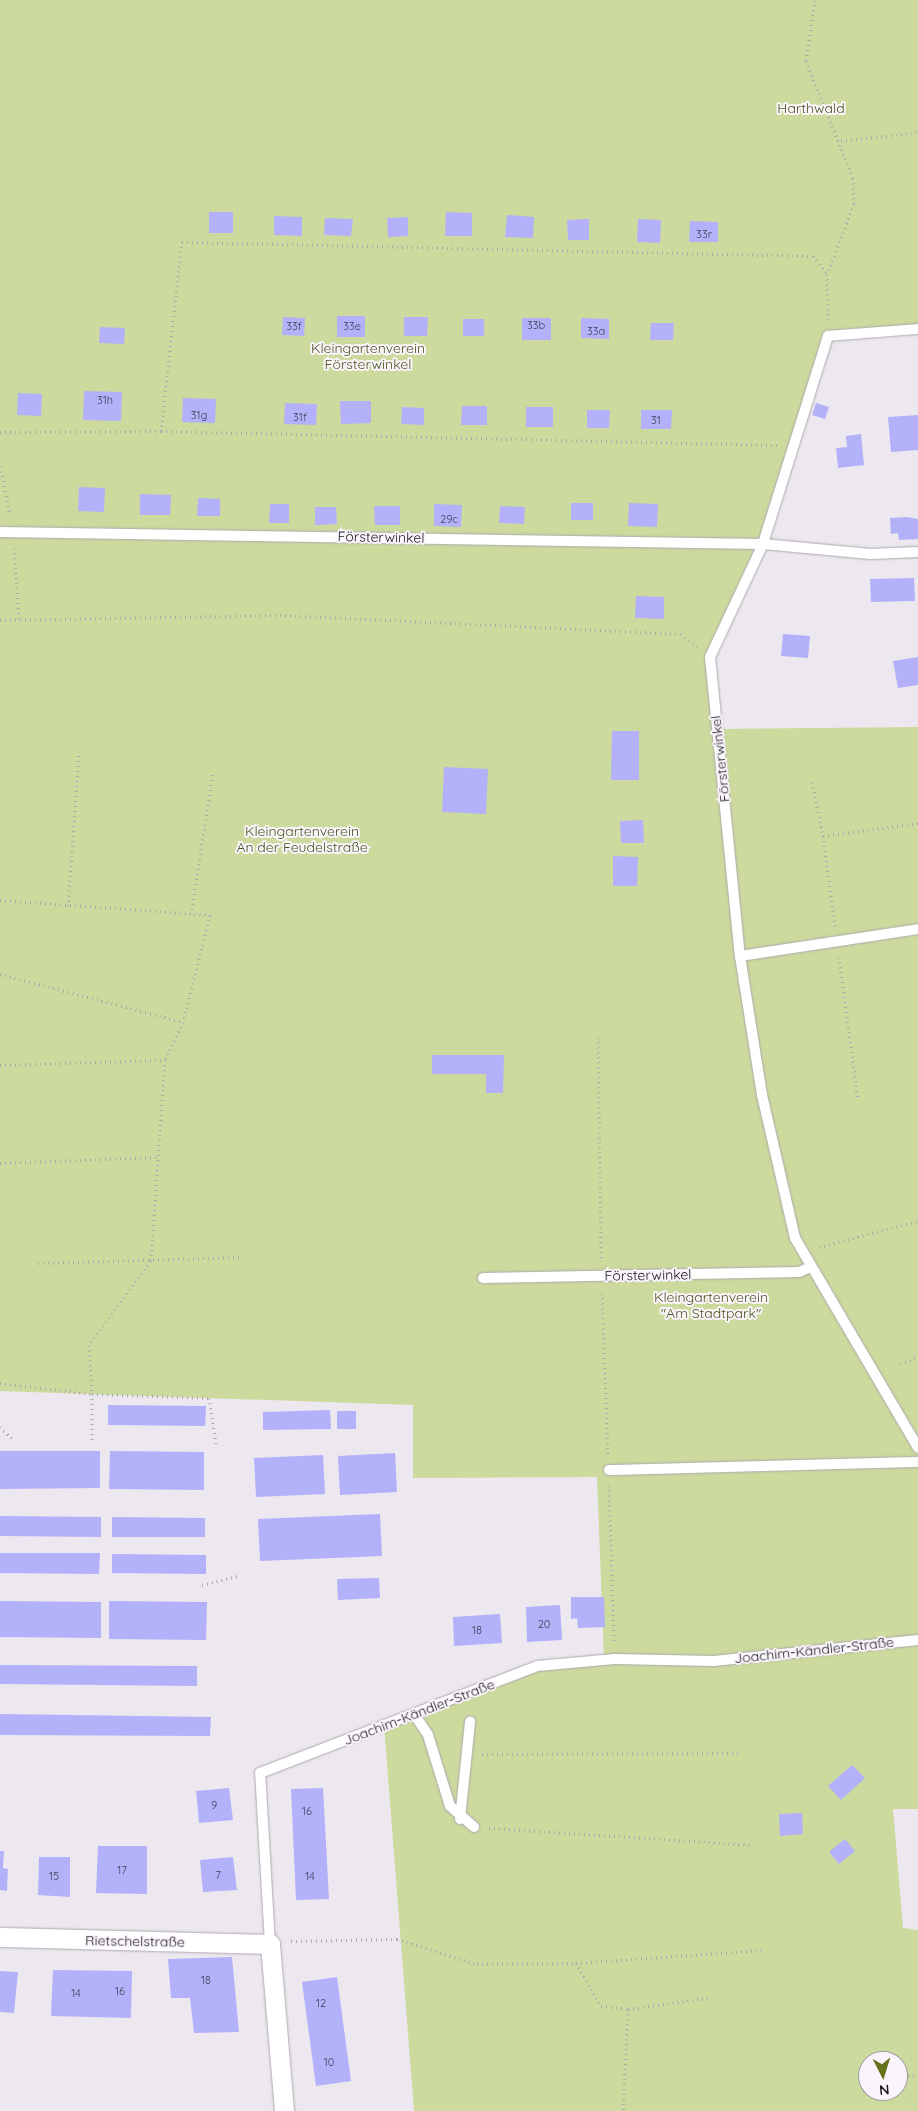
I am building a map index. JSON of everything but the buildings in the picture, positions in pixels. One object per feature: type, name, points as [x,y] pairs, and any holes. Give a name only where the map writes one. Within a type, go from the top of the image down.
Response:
[{"type":"street","name":"Rietschelstraße","points":[[0,1938],[270,1944]]},
{"type":"street","name":"Joachim-Kändler-Straße","points":[[270,1944],[284,2111]]},
{"type":"lane","points":[[710,657],[763,544],[828,336],[918,329]]},
{"type":"lane","name":"Försterwinkel","points":[[0,532],[763,544],[871,554],[918,552]]},
{"type":"lane","name":"Försterwinkel","points":[[710,657],[740,956],[762,1095],[795,1238],[918,1448]]},
{"type":"lane","points":[[740,956],[918,929]]},
{"type":"lane","name":"Försterwinkel","points":[[483,1278],[799,1272],[811,1267]]},
{"type":"lane","points":[[609,1470],[918,1462]]},
{"type":"lane","name":"Joachim-Kändler-Straße","points":[[270,1944],[260,1773],[536,1666],[614,1659],[714,1661],[918,1640]]},
{"type":"lane","points":[[414,1714],[428,1735],[448,1799],[460,1820],[474,1827]]},
{"type":"lane","points":[[460,1820],[470,1722]]},
{"type":"path","points":[[815,0],[806,60],[816,96],[841,140],[852,178],[854,204],[827,274],[828,336]]},
{"type":"path","points":[[841,140],[918,132]]},
{"type":"path","points":[[161,431],[182,242],[813,256],[827,274]]},
{"type":"path","points":[[0,432],[161,431],[794,446]]},
{"type":"path","points":[[0,466],[13,531],[19,619]]},
{"type":"path","points":[[0,620],[280,615],[681,634],[710,657]]},
{"type":"path","points":[[68,906],[79,754]]},
{"type":"path","points":[[191,914],[213,774]]},
{"type":"path","points":[[812,782],[823,836],[858,1099]]},
{"type":"path","points":[[823,836],[918,823]]},
{"type":"path","points":[[0,900],[210,915],[183,1022],[165,1060],[151,1261],[89,1345],[92,1440]]},
{"type":"path","points":[[0,974],[183,1022]]},
{"type":"path","points":[[598,1037],[601,1276],[614,1659]]},
{"type":"path","points":[[0,1064],[165,1060]]},
{"type":"path","points":[[0,1163],[158,1157]]},
{"type":"path","points":[[803,1252],[918,1221]]},
{"type":"path","points":[[38,1263],[242,1257]]},
{"type":"path","points":[[900,1363],[918,1358]]},
{"type":"path","points":[[0,1383],[92,1394],[209,1398],[216,1443]]},
{"type":"path","points":[[0,1427],[12,1438]]},
{"type":"path","points":[[202,1585],[239,1576]]},
{"type":"path","points":[[467,1754],[739,1753]]},
{"type":"path","points":[[474,1827],[749,1845]]},
{"type":"path","points":[[270,1944],[313,1938],[397,1939],[477,1964],[576,1963],[764,1950]]},
{"type":"path","points":[[576,1963],[600,2006],[628,2009],[708,1998]]},
{"type":"path","points":[[623,2111],[628,2009]]},
{"type":"green space","points":[[0,0],[918,0],[918,329],[828,336],[763,544],[710,657],[718,729],[918,727],[918,1809],[893,1809],[903,1928],[918,1930],[918,2111],[414,2111],[384,1725],[537,1666],[604,1660],[597,1477],[413,1478],[413,1405],[0,1391]]},
{"type":"park label","name":"Harthwald","points":[[811,108]]},
{"type":"park label","name":"Kleingartenverein Försterwinkel","points":[[368,356]]},
{"type":"park label","name":"Kleingartenverein An der Feudelstraße","points":[[302,840]]},
{"type":"park label","name":"Kleingartenverein \"Am Stadtpark\"","points":[[711,1305]]}]
